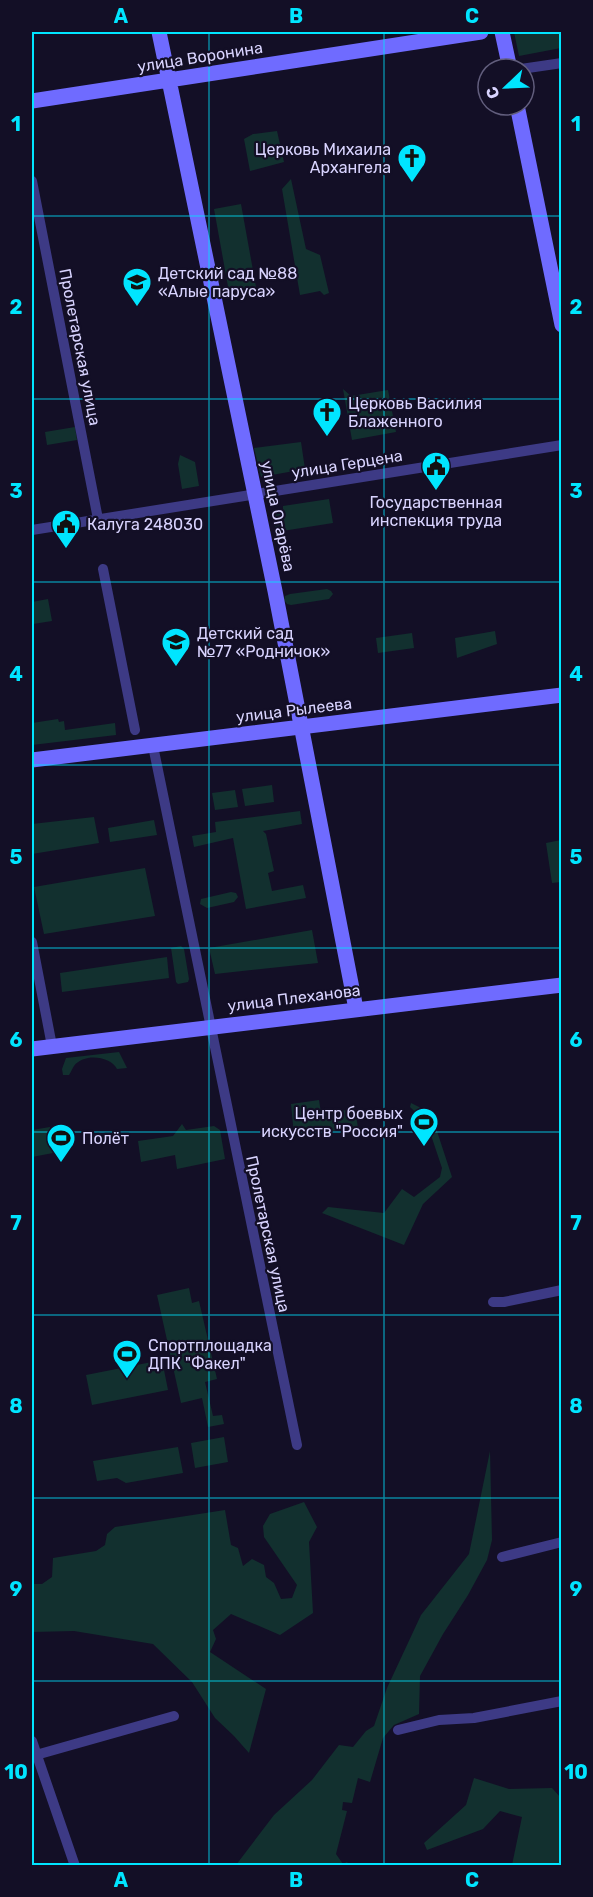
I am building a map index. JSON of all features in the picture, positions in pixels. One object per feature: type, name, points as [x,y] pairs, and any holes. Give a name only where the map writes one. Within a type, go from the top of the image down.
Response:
[{"type":"street","name":"улица Огарёва","points":[[159,32],[255,494],[356,1009]]},
{"type":"street","name":"улица Воронина","points":[[32,101],[481,32]]},
{"type":"street","points":[[502,32],[507,57]]},
{"type":"street","points":[[536,67],[561,63]]},
{"type":"street","points":[[519,117],[561,325]]},
{"type":"street","name":"Пролетарская улица","points":[[32,181],[98,519]]},
{"type":"street","name":"улица Герцена","points":[[32,530],[561,445]]},
{"type":"street","points":[[103,569],[135,730]]},
{"type":"street","name":"улица Рылеева","points":[[32,760],[561,695]]},
{"type":"street","name":"Пролетарская улица","points":[[153,746],[297,1445]]},
{"type":"street","points":[[32,942],[52,1046]]},
{"type":"street","name":"улица Плеханова","points":[[32,1049],[561,984]]},
{"type":"street","points":[[493,1302],[504,1302],[561,1290]]},
{"type":"street","points":[[502,1557],[561,1542]]},
{"type":"street","points":[[398,1730],[439,1720],[474,1718],[561,1701]]},
{"type":"street","points":[[36,1755],[174,1716]]},
{"type":"street","points":[[32,1741],[75,1866]]},
{"type":"green space","points":[[514,32],[561,32],[561,48],[519,56]]},
{"type":"green space","points":[[277,131],[284,162],[250,171],[244,139],[253,134]]},
{"type":"green space","points":[[291,179],[306,249],[320,255],[329,293],[324,295],[320,291],[300,295],[282,189]]},
{"type":"green space","points":[[241,204],[256,287],[229,292],[214,209]]},
{"type":"green space","points":[[343,389],[351,396],[388,390],[396,432],[352,440]]},
{"type":"green space","points":[[75,427],[77,440],[47,445],[45,432]]},
{"type":"green space","points":[[301,442],[305,469],[261,477],[254,448]]},
{"type":"green space","points":[[180,455],[195,462],[199,486],[182,489],[178,464]]},
{"type":"green space","points":[[329,499],[333,523],[276,532],[273,513],[283,511],[283,506]]},
{"type":"green space","points":[[327,589],[333,594],[329,599],[291,605],[284,600],[285,596],[290,594]]},
{"type":"green space","points":[[48,599],[52,621],[33,624],[32,602]]},
{"type":"green space","points":[[495,631],[497,644],[457,658],[455,638]]},
{"type":"green space","points":[[412,633],[414,648],[378,653],[376,638]]},
{"type":"green space","points":[[58,719],[59,722],[64,721],[65,730],[115,723],[116,735],[32,745],[32,723]]},
{"type":"green space","points":[[272,785],[274,802],[245,806],[242,789]]},
{"type":"green space","points":[[235,790],[238,807],[215,810],[212,793]]},
{"type":"green space","points":[[300,811],[302,824],[263,831],[266,834],[274,871],[268,873],[272,891],[303,885],[306,898],[246,909],[233,838],[194,847],[192,836],[216,832],[215,822]]},
{"type":"green space","points":[[94,817],[99,843],[32,854],[32,824]]},
{"type":"green space","points":[[154,820],[157,835],[110,842],[108,828]]},
{"type":"green space","points":[[561,840],[561,882],[552,883],[546,843]]},
{"type":"green space","points":[[145,868],[155,916],[44,934],[34,887]]},
{"type":"green space","points":[[231,892],[236,893],[238,897],[234,902],[207,908],[200,904],[201,899]]},
{"type":"green space","points":[[312,930],[318,963],[215,974],[209,948]]},
{"type":"green space","points":[[181,946],[184,949],[189,979],[188,982],[178,984],[171,948]]},
{"type":"green space","points":[[167,957],[169,978],[62,992],[60,973]]},
{"type":"green space","points":[[119,1052],[127,1068],[117,1069],[109,1061],[90,1058],[78,1062],[69,1075],[63,1075],[62,1069],[66,1058]]},
{"type":"green space","points":[[319,1100],[321,1113],[355,1109],[358,1128],[294,1135],[291,1104]]},
{"type":"green space","points":[[411,1103],[419,1107],[434,1122],[452,1177],[423,1204],[404,1245],[322,1213],[328,1207],[384,1213],[402,1189],[414,1197],[440,1177],[442,1168],[427,1123],[410,1107]]},
{"type":"green space","points":[[182,1124],[186,1130],[214,1126],[220,1130],[225,1159],[177,1169],[175,1155],[141,1162],[138,1141],[173,1136]]},
{"type":"green space","points":[[50,1127],[53,1153],[32,1157],[32,1130]]},
{"type":"green space","points":[[189,1288],[192,1303],[199,1301],[217,1379],[205,1382],[213,1416],[222,1415],[224,1424],[208,1427],[202,1398],[181,1403],[157,1295]]},
{"type":"green space","name":"Спортплощадка ДПК \"Факел\"","points":[[162,1360],[168,1390],[92,1405],[86,1375]]},
{"type":"green space","points":[[224,1437],[228,1462],[195,1468],[191,1443]]},
{"type":"green space","points":[[178,1447],[183,1473],[126,1483],[117,1478],[97,1481],[93,1461]]},
{"type":"green space","points":[[490,1451],[492,1540],[487,1560],[420,1676],[419,1714],[394,1725],[383,1738],[370,1782],[358,1778],[352,1803],[343,1802],[342,1810],[347,1811],[336,1854],[343,1864],[347,1862],[349,1865],[236,1865],[274,1815],[312,1780],[339,1745],[353,1747],[366,1731],[374,1726],[387,1688],[421,1615],[469,1554]]},
{"type":"green space","points":[[304,1502],[317,1527],[309,1542],[313,1613],[280,1635],[231,1614],[213,1630],[216,1639],[210,1652],[266,1689],[249,1753],[215,1718],[192,1682],[153,1644],[74,1631],[32,1632],[32,1584],[42,1584],[52,1577],[53,1558],[96,1551],[105,1545],[107,1534],[115,1527],[225,1510],[231,1545],[238,1548],[243,1566],[252,1559],[264,1565],[266,1577],[274,1583],[281,1599],[292,1598],[297,1585],[264,1537],[263,1526],[270,1514]]},
{"type":"green space","points":[[474,1778],[509,1789],[552,1788],[561,1798],[559,1848],[561,1865],[512,1865],[522,1817],[500,1811],[483,1829],[427,1850],[424,1843],[466,1805]]},
{"type":"place","name":"Церковь Михаила Архангела","points":[[412,184]]},
{"type":"place","name":"Детский сад №88 «Алые паруса»","points":[[137,308]]},
{"type":"place","name":"Церковь Василия Блаженного","points":[[327,438]]},
{"type":"place","name":"Государственная инспекция труда","points":[[436,492]]},
{"type":"place","name":"Калуга 248030","points":[[66,550]]},
{"type":"place","name":"Детский сад №77 «Родничок»","points":[[176,668]]},
{"type":"place","name":"Центр боевых искусств \"Россия\"","points":[[424,1148]]},
{"type":"place","name":"Полёт","points":[[61,1164]]},
{"type":"place","name":"Спортплощадка ДПК \"Факел\"","points":[[127,1380]]}]
